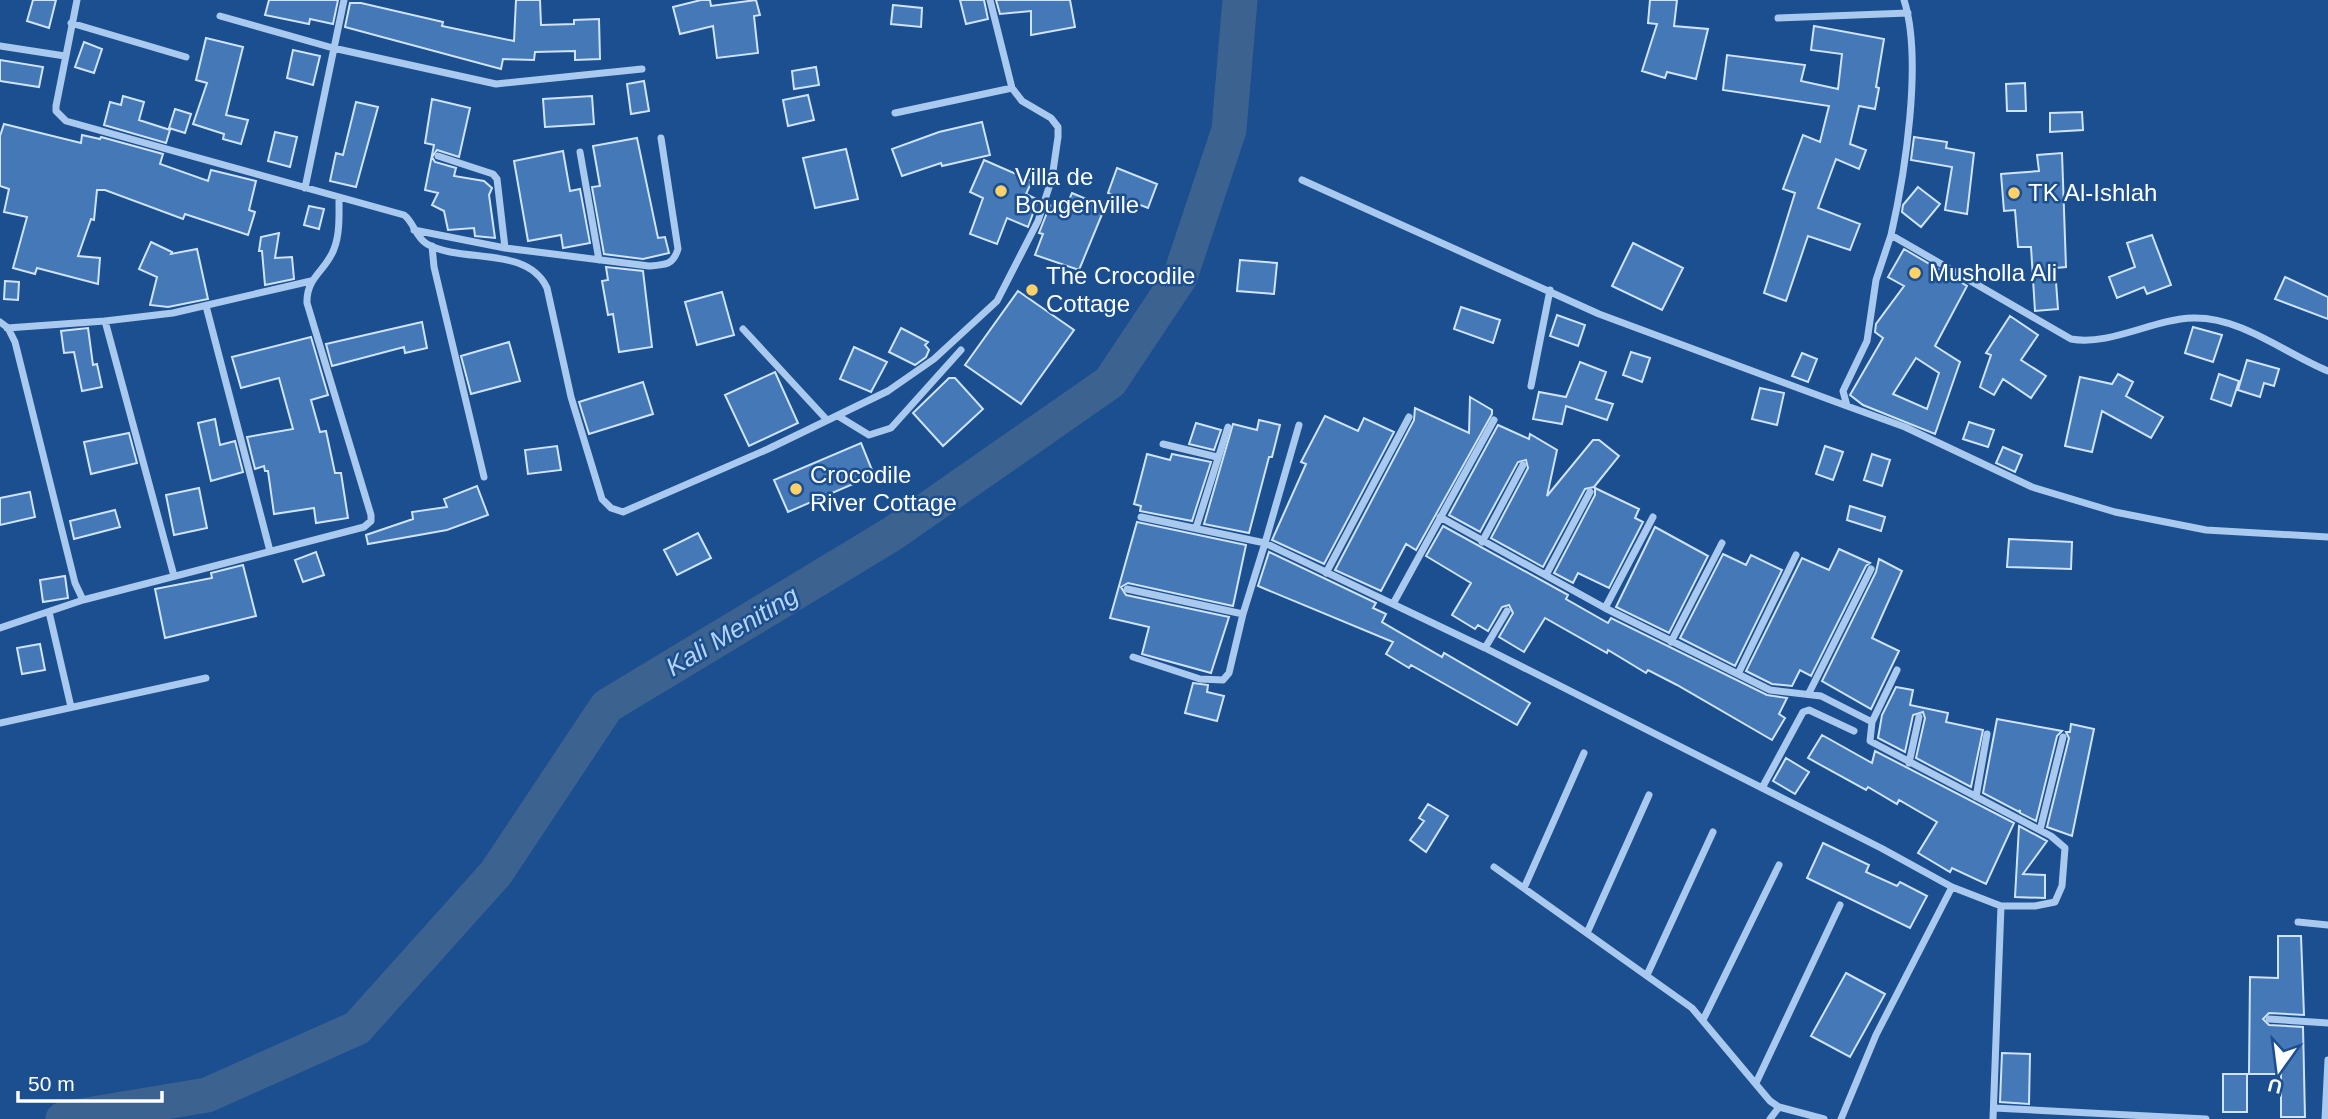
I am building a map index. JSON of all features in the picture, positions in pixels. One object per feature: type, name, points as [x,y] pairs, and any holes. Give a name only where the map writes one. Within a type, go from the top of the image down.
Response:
[{"type":"street","points":[[77,0],[55,106],[56,111],[66,121],[404,215],[414,230],[432,246],[521,265],[541,277],[548,293],[585,449],[602,499],[615,510],[632,510],[838,416],[903,381],[972,326],[997,301],[1042,210],[1052,178],[1058,127],[1051,118],[1022,100],[1013,88],[990,0]]},
{"type":"street","points":[[305,188],[344,0]]},
{"type":"street","points":[[1847,406],[1843,391],[1867,341],[1876,281],[1891,235],[1905,164],[1911,48],[1904,0]]},
{"type":"street","points":[[1778,18],[1908,13]]},
{"type":"street","points":[[219,16],[333,48],[496,84],[642,69]]},
{"type":"street","points":[[71,23],[186,57]]},
{"type":"street","points":[[0,46],[65,55]]},
{"type":"street","points":[[895,113],[1013,88]]},
{"type":"street","points":[[414,230],[505,248],[649,266],[668,265],[675,260],[678,248],[661,138]]},
{"type":"street","points":[[580,152],[599,260]]},
{"type":"street","points":[[438,156],[493,174],[497,179],[505,248]]},
{"type":"street","points":[[1303,180],[1631,328],[1905,427],[2032,487],[2160,523],[2219,531],[2328,537]]},
{"type":"street","points":[[0,628],[83,600],[364,527],[371,521],[307,297],[311,281],[334,251],[340,198]]},
{"type":"street","points":[[1891,235],[2071,339],[2091,340],[2177,320],[2204,318],[2243,328],[2328,371]]},
{"type":"street","points":[[432,246],[434,267],[484,477]]},
{"type":"street","points":[[7,328],[105,321],[205,306],[311,281]]},
{"type":"street","points":[[1531,386],[1550,290]]},
{"type":"street","points":[[205,306],[271,551]]},
{"type":"street","points":[[105,321],[174,576]]},
{"type":"street","points":[[0,322],[16,342],[75,583],[83,600]]},
{"type":"street","points":[[743,330],[827,420]]},
{"type":"street","points":[[838,416],[869,435],[891,428],[961,350]]},
{"type":"street","points":[[1326,573],[1409,417]]},
{"type":"street","points":[[1393,604],[1494,419]]},
{"type":"street","points":[[1133,657],[1200,679],[1223,680],[1229,673],[1243,614],[1299,425]]},
{"type":"street","points":[[1196,528],[1228,427]]},
{"type":"street","points":[[1163,444],[1217,457]]},
{"type":"street","points":[[1482,542],[1523,465]]},
{"type":"street","points":[[1546,575],[1590,492]]},
{"type":"street","points":[[1141,517],[1265,543],[1485,648],[1952,887],[2001,906],[2055,902],[2060,893],[2066,864],[2065,848],[2040,830],[1870,741],[1872,722],[1896,670]]},
{"type":"street","points":[[1440,517],[1605,608],[1780,694],[1809,693],[1821,696],[1872,722]]},
{"type":"street","points":[[1605,608],[1653,517]]},
{"type":"street","points":[[1671,642],[1722,542]]},
{"type":"street","points":[[1738,674],[1796,555]]},
{"type":"street","points":[[1809,693],[1871,569]]},
{"type":"street","points":[[1127,589],[1243,614]]},
{"type":"street","points":[[1485,648],[1507,611]]},
{"type":"street","points":[[49,612],[72,706]]},
{"type":"street","points":[[0,723],[206,678]]},
{"type":"street","points":[[1762,788],[1803,712],[1809,710],[1854,731]]},
{"type":"street","points":[[1909,763],[1919,717]]},
{"type":"street","points":[[1976,797],[1987,734]]},
{"type":"street","points":[[2040,830],[2063,737]]},
{"type":"street","points":[[1524,888],[1584,753]]},
{"type":"street","points":[[1587,933],[1649,795]]},
{"type":"street","points":[[1647,975],[1713,832]]},
{"type":"street","points":[[1703,1020],[1779,865]]},
{"type":"street","points":[[1494,867],[1692,1008],[1779,1107],[1824,1119]]},
{"type":"street","points":[[1841,1119],[1876,1035],[1952,887]]},
{"type":"street","points":[[1756,1083],[1840,905]]},
{"type":"street","points":[[1993,1119],[2001,906]]},
{"type":"street","points":[[2298,922],[2328,925]]},
{"type":"street","points":[[2269,1019],[2328,1023]]},
{"type":"street","points":[[2325,1119],[2328,1060]]},
{"type":"street","points":[[1770,1119],[1779,1107]]},
{"type":"street","points":[[1994,1108],[2206,1119]]},
{"type":"building","points":[[33,0],[56,0],[49,28],[27,21]]},
{"type":"building","points":[[269,0],[338,0],[333,24],[310,19],[309,24],[265,15]]},
{"type":"building","points":[[516,0],[540,0],[541,25],[574,24],[574,20],[599,19],[600,59],[575,60],[575,51],[535,52],[534,60],[503,59],[501,69],[345,27],[350,3],[361,3],[443,22],[442,26],[514,41]]},
{"type":"building","points":[[710,0],[711,6],[756,0],[760,15],[754,16],[758,53],[717,58],[713,26],[680,34],[673,7]]},
{"type":"building","points":[[960,0],[984,0],[988,19],[966,24]]},
{"type":"building","points":[[996,0],[1070,0],[1075,27],[1031,35],[1031,11],[1000,14]]},
{"type":"building","points":[[1650,0],[1677,0],[1674,26],[1708,29],[1696,79],[1667,72],[1665,78],[1642,71],[1657,24],[1648,23]]},
{"type":"building","points":[[893,5],[922,8],[921,27],[891,24]]},
{"type":"building","points":[[1814,26],[1884,39],[1875,109],[1859,106],[1850,144],[1866,150],[1859,169],[1836,159],[1818,208],[1860,224],[1850,250],[1808,236],[1786,301],[1764,293],[1795,193],[1783,189],[1803,135],[1820,142],[1829,106],[1723,90],[1727,55],[1805,65],[1801,81],[1838,89],[1842,54],[1811,50]]},
{"type":"building","points":[[206,38],[243,47],[226,115],[248,120],[241,144],[223,139],[224,134],[193,124],[207,83],[196,80]]},
{"type":"building","points":[[84,42],[102,49],[94,73],[75,67]]},
{"type":"building","points":[[293,50],[320,56],[313,85],[287,78]]},
{"type":"building","points":[[0,60],[43,67],[39,87],[0,81]]},
{"type":"building","points":[[816,67],[819,85],[794,89],[792,71]]},
{"type":"building","points":[[644,81],[649,111],[631,114],[627,84]]},
{"type":"building","points":[[2025,83],[2026,111],[2007,111],[2006,84]]},
{"type":"building","points":[[808,95],[814,120],[788,126],[783,100]]},
{"type":"building","points":[[123,96],[144,102],[139,120],[170,130],[166,143],[104,125],[110,102],[121,105]]},
{"type":"building","points":[[592,96],[594,124],[545,127],[543,99]]},
{"type":"building","points":[[432,99],[470,108],[459,157],[437,150],[432,157],[435,162],[456,168],[454,176],[484,181],[492,188],[489,195],[495,238],[475,236],[474,228],[448,230],[444,211],[432,205],[438,193],[425,190],[434,145],[425,143]]},
{"type":"building","points":[[356,102],[378,107],[356,187],[330,181],[336,153],[343,155]]},
{"type":"building","points":[[175,109],[191,114],[185,133],[169,128]]},
{"type":"building","points":[[2082,112],[2083,130],[2050,132],[2050,113]]},
{"type":"building","points":[[982,122],[990,155],[942,166],[941,163],[902,176],[892,149],[939,132]]},
{"type":"building","points":[[4,124],[81,143],[82,135],[101,137],[163,154],[160,164],[208,181],[211,170],[256,181],[249,210],[255,212],[248,235],[185,214],[183,219],[105,190],[97,190],[94,220],[91,219],[78,256],[100,258],[98,284],[37,268],[35,274],[13,268],[27,217],[4,212],[9,189],[0,186],[0,136]]},
{"type":"building","points":[[275,132],[297,137],[290,167],[268,161]]},
{"type":"building","points":[[1914,137],[1947,142],[1946,148],[1974,153],[1967,214],[1945,210],[1952,167],[1911,160]]},
{"type":"building","points":[[637,138],[658,238],[665,237],[669,253],[643,259],[604,254],[592,187],[600,186],[593,146]]},
{"type":"building","points":[[846,149],[858,199],[815,208],[803,158]]},
{"type":"building","points":[[563,151],[570,191],[580,189],[590,243],[563,248],[561,235],[528,241],[514,161]]},
{"type":"building","points":[[2062,153],[2066,267],[2055,268],[2058,309],[2035,311],[2031,247],[2018,247],[2015,210],[2004,211],[2001,174],[2039,171],[2037,155]]},
{"type":"building","points":[[984,160],[1032,181],[1026,194],[1038,200],[1028,227],[1007,218],[997,244],[970,234],[983,198],[970,192]]},
{"type":"building","points":[[1117,168],[1157,184],[1148,208],[1108,193]]},
{"type":"building","points":[[1918,187],[1940,204],[1921,227],[1902,212],[1903,205]]},
{"type":"building","points":[[1072,193],[1105,207],[1079,270],[1035,255],[1043,234],[1039,233],[1050,205],[1064,211]]},
{"type":"building","points":[[309,206],[324,209],[319,229],[304,225]]},
{"type":"building","points":[[279,233],[275,258],[292,257],[294,279],[265,285],[262,251],[259,251],[261,237]]},
{"type":"building","points":[[2152,235],[2171,285],[2147,294],[2144,287],[2117,298],[2109,277],[2135,267],[2127,243]]},
{"type":"building","points":[[151,242],[172,252],[171,254],[197,249],[208,299],[168,307],[150,305],[157,277],[139,269]]},
{"type":"building","points":[[1633,243],[1683,268],[1662,310],[1612,286]]},
{"type":"building","points":[[1904,249],[1967,286],[1935,346],[1960,362],[1935,434],[1863,405],[1850,395],[1883,338],[1875,332],[1876,324],[1904,286],[1888,277]],"holes":[[[1916,358],[1939,373],[1927,409],[1893,394]]]},
{"type":"building","points":[[1240,260],[1277,263],[1274,294],[1237,291]]},
{"type":"building","points":[[606,267],[643,271],[652,347],[619,352],[613,314],[608,315],[602,281],[608,280]]},
{"type":"building","points":[[2285,277],[2328,297],[2328,319],[2275,299]]},
{"type":"building","points":[[5,281],[19,282],[18,300],[4,299]]},
{"type":"building","points":[[1018,291],[1074,330],[1021,404],[965,365]]},
{"type":"building","points":[[722,292],[734,335],[697,345],[685,302]]},
{"type":"building","points":[[1461,307],[1500,320],[1493,343],[1454,329]]},
{"type":"building","points":[[1557,315],[1585,325],[1578,346],[1550,336]]},
{"type":"building","points":[[2010,316],[2038,335],[2021,360],[2046,376],[2031,398],[2003,379],[1994,395],[1980,387],[1991,355],[1986,353]]},
{"type":"building","points":[[422,322],[427,348],[405,353],[404,347],[332,366],[326,344]]},
{"type":"building","points":[[2193,327],[2222,335],[2213,362],[2185,353]]},
{"type":"building","points":[[88,328],[93,365],[97,364],[102,387],[82,391],[74,352],[64,353],[61,331]]},
{"type":"building","points":[[901,328],[928,342],[925,345],[929,350],[926,357],[915,365],[889,352]]},
{"type":"building","points":[[311,337],[328,395],[311,400],[320,432],[326,431],[335,473],[341,473],[348,518],[316,523],[314,508],[274,514],[268,471],[265,471],[264,466],[255,469],[247,437],[293,429],[279,378],[241,388],[232,357]]},
{"type":"building","points":[[509,342],[520,381],[471,394],[461,356]]},
{"type":"building","points":[[854,347],[887,362],[871,392],[840,379]]},
{"type":"building","points":[[1631,352],[1650,358],[1642,382],[1623,375]]},
{"type":"building","points":[[1802,353],[1817,359],[1808,382],[1792,376]]},
{"type":"building","points":[[2247,360],[2279,369],[2274,386],[2264,383],[2260,397],[2238,390]]},
{"type":"building","points":[[1580,362],[1606,372],[1596,399],[1613,404],[1607,420],[1566,406],[1562,424],[1533,419],[1539,392],[1566,397]]},
{"type":"building","points":[[775,372],[798,423],[749,446],[725,395]]},
{"type":"building","points":[[2118,374],[2133,382],[2126,396],[2163,417],[2151,438],[2102,411],[2092,452],[2065,446],[2080,377],[2112,384]]},
{"type":"building","points":[[2219,374],[2239,381],[2231,406],[2211,399]]},
{"type":"building","points":[[949,378],[955,378],[983,409],[943,446],[913,413]]},
{"type":"building","points":[[643,382],[653,414],[589,434],[579,402]]},
{"type":"building","points":[[1760,388],[1784,393],[1777,425],[1752,419]]},
{"type":"building","points":[[1470,397],[1492,410],[1492,414],[1416,550],[1406,544],[1381,591],[1335,570],[1414,420],[1415,408],[1469,433]]},
{"type":"building","points":[[1325,416],[1358,431],[1364,418],[1394,432],[1324,564],[1272,540],[1306,464],[1301,462]]},
{"type":"building","points":[[215,419],[220,445],[235,441],[243,472],[211,481],[198,423]]},
{"type":"building","points":[[1259,420],[1280,425],[1249,533],[1204,524],[1233,424],[1257,430]]},
{"type":"building","points":[[1969,422],[1994,430],[1988,447],[1963,439]]},
{"type":"building","points":[[1196,423],[1221,430],[1214,450],[1189,444]]},
{"type":"building","points":[[1498,425],[1529,439],[1530,434],[1557,450],[1547,496],[1593,440],[1599,440],[1619,456],[1594,487],[1585,489],[1543,567],[1491,538],[1528,468],[1526,460],[1518,462],[1480,532],[1449,515]]},
{"type":"building","points":[[129,433],[137,463],[91,474],[84,442]]},
{"type":"building","points":[[861,443],[874,475],[788,512],[774,480]]},
{"type":"building","points":[[557,446],[561,470],[528,474],[525,450]]},
{"type":"building","points":[[1825,446],[1843,452],[1833,480],[1816,474]]},
{"type":"building","points":[[2003,447],[2022,455],[2015,472],[1996,463]]},
{"type":"building","points":[[1147,454],[1170,460],[1172,454],[1211,462],[1192,521],[1140,511],[1141,506],[1134,504]]},
{"type":"building","points":[[1872,454],[1890,460],[1882,486],[1864,480]]},
{"type":"building","points":[[477,486],[488,515],[447,530],[368,544],[366,535],[413,519],[412,512],[447,507],[444,499]]},
{"type":"building","points":[[199,488],[207,528],[174,535],[166,495]]},
{"type":"building","points":[[1595,488],[1639,509],[1635,518],[1643,522],[1609,588],[1578,573],[1573,583],[1554,573],[1595,495]]},
{"type":"building","points":[[30,492],[35,517],[0,525],[0,498]]},
{"type":"building","points":[[1850,506],[1885,517],[1881,531],[1847,520]]},
{"type":"building","points":[[115,510],[120,527],[74,539],[70,521]]},
{"type":"building","points":[[1137,522],[1246,545],[1233,606],[1128,583],[1121,587],[1126,595],[1229,617],[1211,673],[1142,654],[1149,627],[1110,618]]},
{"type":"building","points":[[1443,526],[1568,595],[1566,599],[1608,623],[1611,618],[1767,695],[1787,698],[1779,714],[1785,718],[1772,740],[1677,685],[1648,670],[1646,673],[1545,618],[1524,652],[1499,637],[1513,613],[1509,605],[1502,607],[1488,631],[1478,625],[1475,629],[1452,615],[1471,583],[1426,556]]},
{"type":"building","points":[[1655,527],[1708,556],[1669,633],[1616,607]]},
{"type":"building","points":[[698,533],[711,558],[677,575],[664,550]]},
{"type":"building","points":[[2009,539],[2072,542],[2071,569],[2007,567]]},
{"type":"building","points":[[1839,549],[1870,563],[1866,566],[1811,676],[1800,670],[1792,686],[1772,684],[1746,671],[1802,558],[1829,570]]},
{"type":"building","points":[[316,552],[324,575],[303,582],[295,560]]},
{"type":"building","points":[[1269,552],[1376,603],[1373,608],[1386,614],[1382,622],[1442,657],[1444,653],[1530,703],[1517,725],[1411,665],[1409,668],[1386,654],[1393,642],[1258,586]]},
{"type":"building","points":[[1723,554],[1746,565],[1751,555],[1782,570],[1735,666],[1680,638]]},
{"type":"building","points":[[1879,559],[1902,571],[1872,638],[1899,651],[1871,709],[1822,681],[1876,572]]},
{"type":"building","points":[[243,565],[256,616],[165,638],[155,589],[212,578],[211,573]]},
{"type":"building","points":[[65,576],[68,598],[43,602],[40,580]]},
{"type":"building","points":[[40,644],[45,670],[22,674],[17,648]]},
{"type":"building","points":[[1193,683],[1208,685],[1207,692],[1224,696],[1217,721],[1185,713]]},
{"type":"building","points":[[1896,687],[1913,690],[1910,705],[1948,713],[1946,722],[1983,730],[1971,787],[1916,758],[1925,718],[1923,712],[1913,715],[1905,752],[1878,738],[1882,715]]},
{"type":"building","points":[[1997,719],[2062,731],[2057,736],[2036,821],[2020,813],[2020,810],[2019,812],[1983,793]]},
{"type":"building","points":[[2071,724],[2094,729],[2072,836],[2047,827],[2069,738],[2066,732],[2070,732]]},
{"type":"building","points":[[1822,735],[1872,763],[1875,751],[2014,823],[1986,884],[1952,868],[1950,872],[1918,853],[1937,822],[1899,800],[1897,804],[1868,787],[1866,790],[1808,758]]},
{"type":"building","points":[[1786,758],[1809,772],[1795,794],[1773,781]]},
{"type":"building","points":[[1428,804],[1448,816],[1426,852],[1410,840],[1424,821],[1419,818]]},
{"type":"building","points":[[2019,826],[2047,841],[2023,874],[2045,875],[2045,898],[2015,897]]},
{"type":"building","points":[[1823,843],[1869,865],[1866,872],[1897,886],[1900,882],[1927,896],[1910,928],[1807,878]]},
{"type":"building","points":[[2278,936],[2301,936],[2304,1015],[2269,1013],[2263,1019],[2269,1025],[2303,1027],[2305,1117],[2281,1117],[2281,1074],[2249,1074],[2250,977],[2278,978]]},
{"type":"building","points":[[1846,973],[1885,994],[1850,1057],[1811,1036]]},
{"type":"building","points":[[2002,1053],[2030,1054],[2029,1104],[2000,1102]]},
{"type":"building","points":[[2223,1074],[2247,1074],[2247,1112],[2223,1112]]},
{"type":"waterway","name":"Kali Meniting","points":[[63,1119],[207,1095],[357,1028],[496,873],[607,706],[892,534],[1110,382],[1180,277],[1229,130],[1240,0]]},
{"type":"place","name":"Villa de Bougenville","points":[[1001,191]]},
{"type":"place","name":"TK Al-Ishlah","points":[[2014,193]]},
{"type":"place","name":"Musholla Ali","points":[[1915,273]]},
{"type":"place","name":"The Crocodile Cottage","points":[[1032,290]]},
{"type":"place","name":"Crocodile River Cottage","points":[[796,489]]}]
